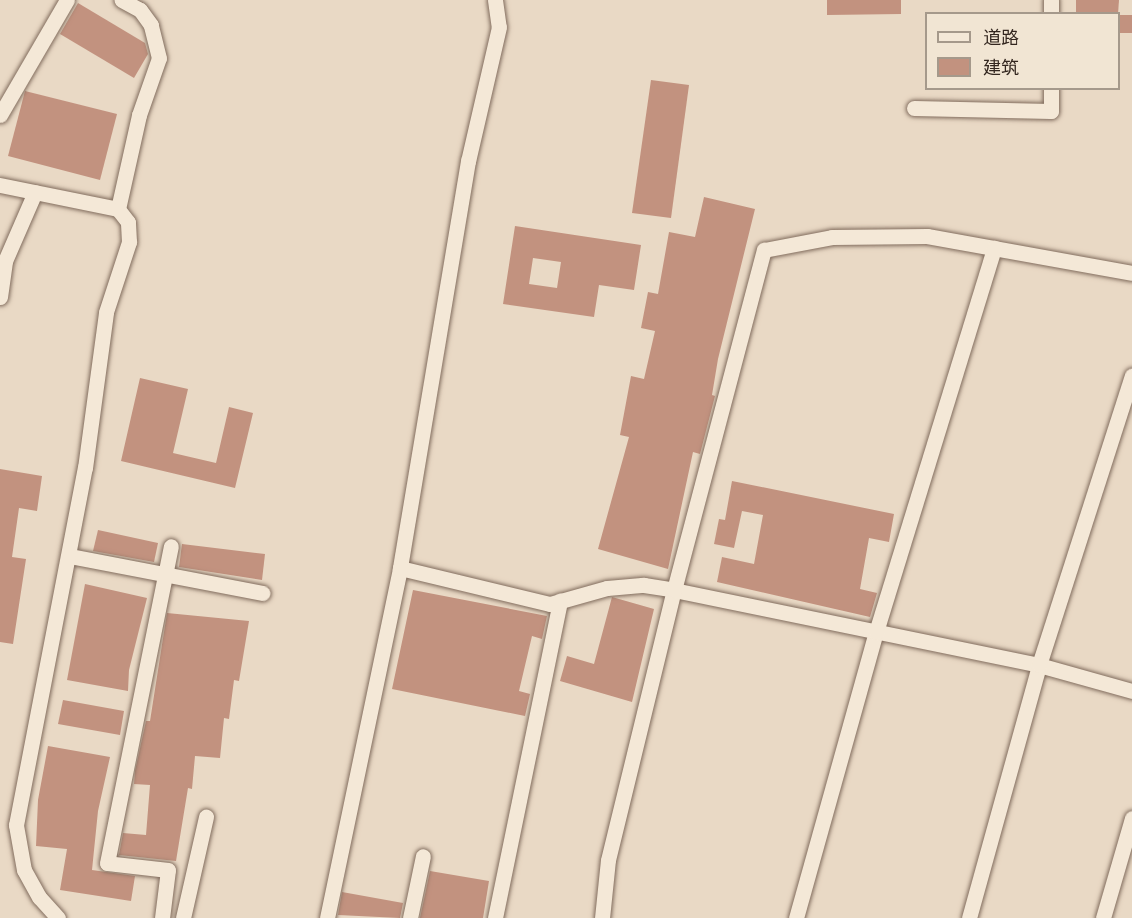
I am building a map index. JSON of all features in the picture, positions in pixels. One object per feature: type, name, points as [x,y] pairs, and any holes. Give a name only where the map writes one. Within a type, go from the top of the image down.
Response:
[{"type":"street","points":[[0,115],[4,97],[67,0]]},
{"type":"street","points":[[118,210],[139,116],[159,58],[151,25],[140,10],[122,0]]},
{"type":"street","points":[[327,918],[400,568],[468,161],[499,27],[495,0]]},
{"type":"street","points":[[914,108],[1051,111],[1051,90]]},
{"type":"street","points":[[0,185],[118,210],[128,222],[130,235],[106,312],[85,468],[70,556],[16,825],[24,870],[39,897],[58,918]]},
{"type":"street","points":[[0,297],[5,261],[35,192]]},
{"type":"street","points":[[602,918],[608,860],[674,590],[764,250],[832,237],[895,234],[994,248],[1132,273]]},
{"type":"street","points":[[796,918],[876,632],[994,248]]},
{"type":"street","points":[[969,918],[1039,665],[1132,376]]},
{"type":"street","points":[[162,918],[168,870],[107,863],[171,546]]},
{"type":"street","points":[[70,556],[165,577],[262,593]]},
{"type":"street","points":[[400,568],[550,604],[607,588],[644,585],[674,590],[1039,665],[1132,692]]},
{"type":"street","points":[[495,918],[560,602]]},
{"type":"street","points":[[183,918],[206,817]]},
{"type":"street","points":[[1103,918],[1132,818]]},
{"type":"street","points":[[410,918],[423,856]]},
{"type":"building","points":[[827,0],[901,0],[901,14],[827,15]]},
{"type":"building","points":[[1076,0],[1119,0],[1118,12],[1076,12]]},
{"type":"building","points":[[78,3],[145,43],[148,54],[134,78],[60,34]]},
{"type":"building","points":[[1120,15],[1132,15],[1132,33],[1120,33]]},
{"type":"building","points":[[651,80],[689,85],[671,218],[632,213]]},
{"type":"building","points":[[25,91],[117,114],[100,180],[8,156]]},
{"type":"building","points":[[704,197],[755,209],[718,359],[712,395],[715,396],[700,454],[693,452],[668,569],[598,549],[629,437],[620,435],[631,376],[644,379],[655,331],[641,328],[648,292],[658,294],[669,232],[695,237]]},
{"type":"building","points":[[515,226],[641,245],[634,290],[599,285],[594,317],[503,304]],"holes":[[[533,258],[561,262],[557,288],[529,284]]]},
{"type":"building","points":[[140,378],[188,389],[173,453],[216,463],[229,407],[253,413],[235,488],[121,461]]},
{"type":"building","points":[[0,469],[42,476],[37,511],[19,508],[12,557],[26,559],[13,644],[0,642]]},
{"type":"building","points":[[732,481],[894,514],[889,542],[869,538],[860,589],[877,593],[870,617],[717,582],[722,557],[754,564],[763,515],[742,511],[734,548],[714,544],[719,519],[725,520]]},
{"type":"building","points":[[98,530],[158,543],[154,562],[93,551]]},
{"type":"building","points":[[182,544],[265,554],[262,580],[179,567]]},
{"type":"building","points":[[85,584],[147,598],[129,670],[128,691],[67,680]]},
{"type":"building","points":[[413,590],[547,616],[542,639],[532,636],[519,691],[530,694],[525,716],[392,689]]},
{"type":"building","points":[[612,597],[654,609],[632,702],[560,681],[567,656],[594,664]]},
{"type":"building","points":[[167,613],[249,621],[239,681],[234,680],[229,719],[224,718],[220,758],[195,756],[192,789],[188,788],[176,861],[119,855],[123,833],[146,835],[150,785],[134,784],[135,771],[146,721],[150,721]]},
{"type":"building","points":[[63,700],[124,711],[120,735],[58,724]]},
{"type":"building","points":[[48,746],[110,757],[98,811],[92,870],[135,876],[131,901],[60,890],[67,849],[36,846],[38,800]]},
{"type":"building","points":[[430,871],[489,881],[483,918],[420,918]]},
{"type":"building","points":[[342,892],[403,903],[400,918],[338,915]]}]
